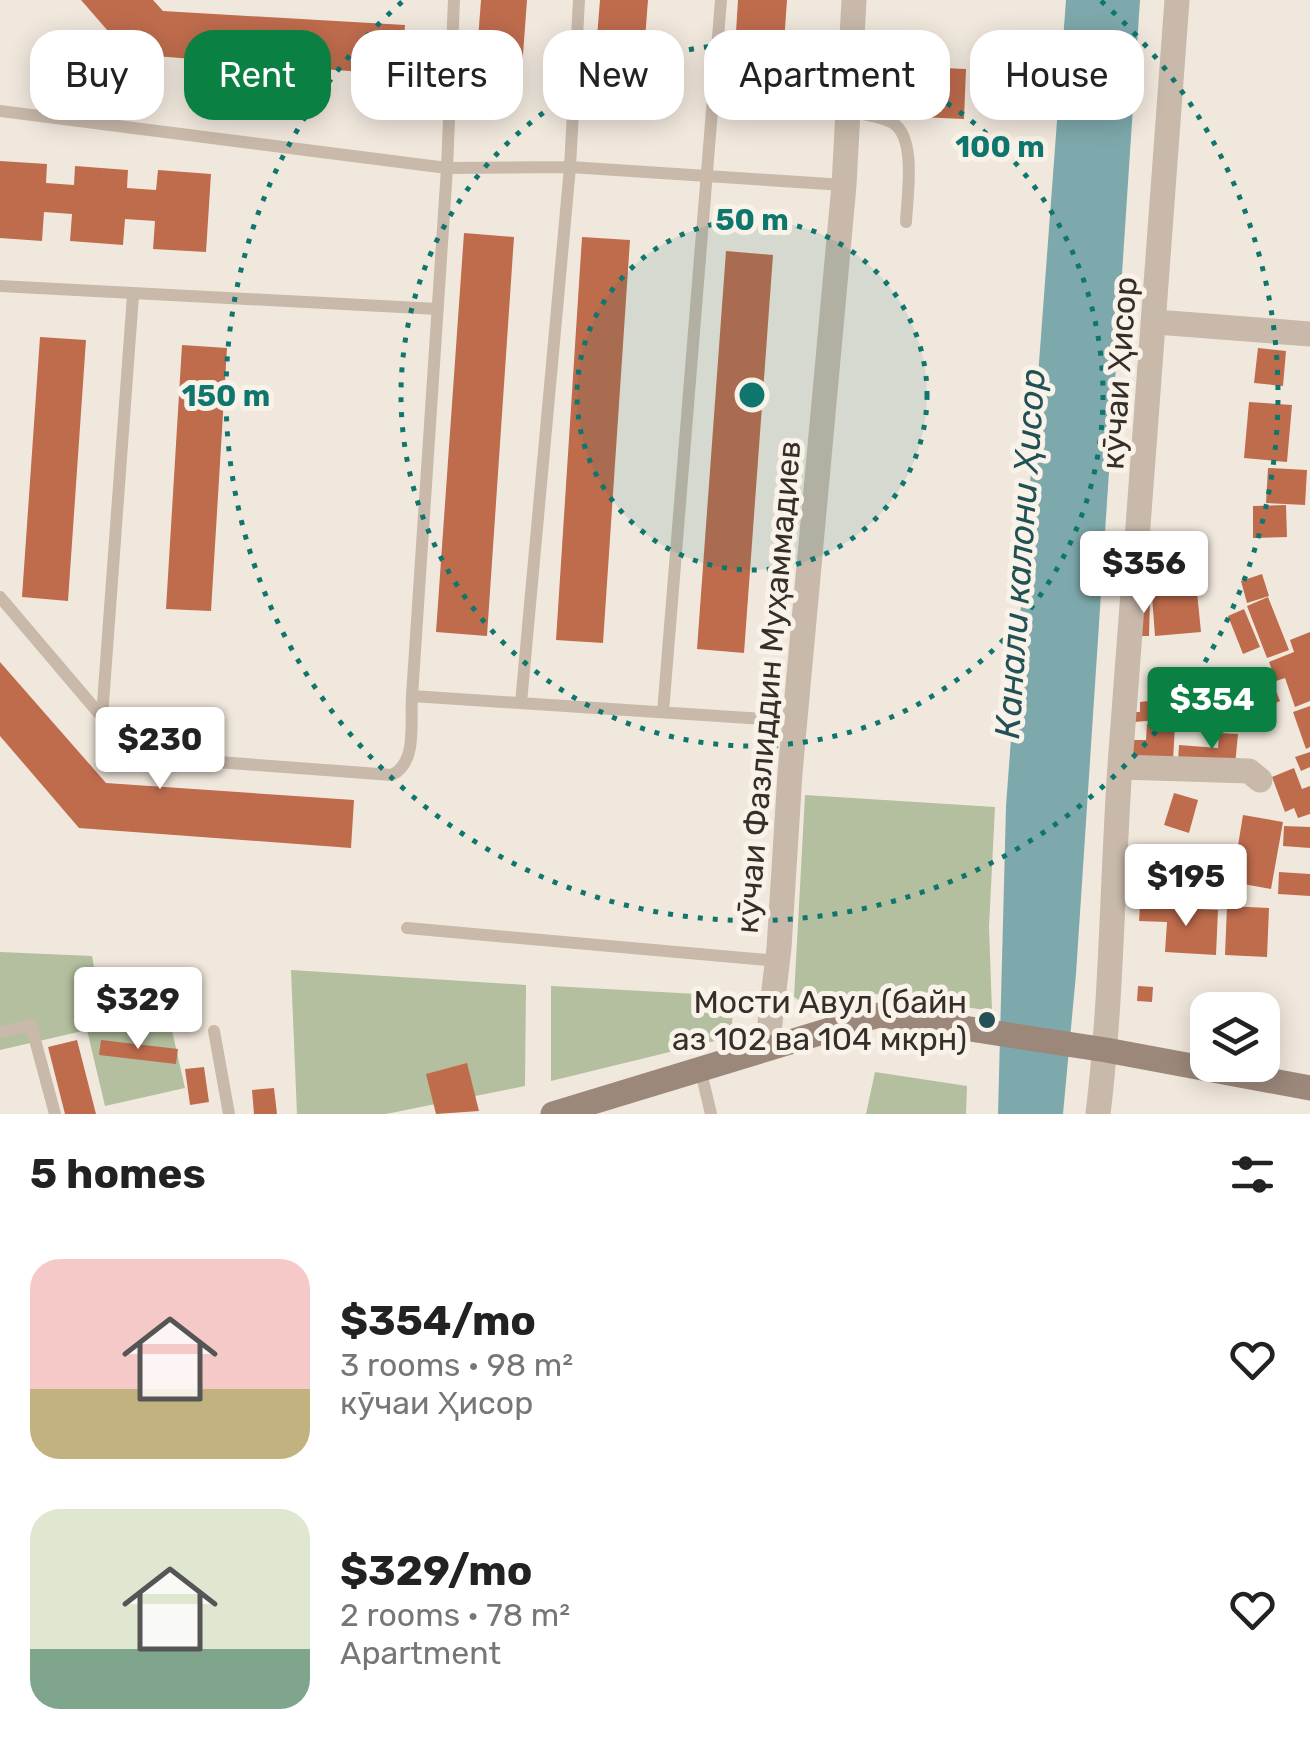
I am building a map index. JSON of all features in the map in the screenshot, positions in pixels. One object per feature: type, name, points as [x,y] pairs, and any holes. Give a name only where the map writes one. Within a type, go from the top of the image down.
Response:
[{"type":"street","name":"кӯчаи Фазлиддин Муҳаммадиев","points":[[852,30],[854,0]]},
{"type":"street","name":"кӯчаи Ҳисор","points":[[1098,1114],[1106,1050],[1120,767],[1177,0]]},
{"type":"street","name":"кӯчаи Фазлиддин Муҳаммадиев","points":[[766,1048],[778,961],[795,721],[844,185],[846,120]]},
{"type":"street","points":[[1156,322],[1310,334]]},
{"type":"street","points":[[1120,767],[1249,771],[1260,780]]},
{"type":"street","points":[[553,1114],[878,1016],[1309,1085]]},
{"type":"lane","points":[[0,598],[102,717],[150,757],[392,776],[402,770],[409,759],[447,168],[454,1],[436,0]]},
{"type":"lane","points":[[521,703],[570,166],[579,0]]},
{"type":"lane","points":[[663,712],[721,0]]},
{"type":"lane","points":[[0,111],[447,168],[570,166],[844,185]]},
{"type":"lane","points":[[884,120],[892,122],[903,133],[908,145],[906,222]]},
{"type":"lane","points":[[0,286],[438,309]]},
{"type":"lane","points":[[102,717],[133,295]]},
{"type":"lane","points":[[412,696],[795,721]]},
{"type":"lane","name":"кӯчаи Фазлиддин Муҳаммадиев","points":[[407,928],[778,961]]},
{"type":"lane","points":[[0,1032],[31,1024],[55,1114]]},
{"type":"lane","points":[[214,1030],[229,1114]]},
{"type":"lane","points":[[700,1068],[711,1114]]},
{"type":"green space","points":[[805,795],[995,807],[989,927],[992,1011],[877,994],[818,1013],[794,997]]},
{"type":"green space","points":[[0,952],[92,956],[103,1018],[166,1004],[185,1088],[105,1106],[87,1030],[0,1050]]},
{"type":"green space","points":[[291,970],[526,985],[525,1086],[386,1114],[297,1114]]},
{"type":"green space","points":[[551,986],[734,996],[731,1037],[551,1081]]},
{"type":"green space","points":[[875,1072],[967,1086],[966,1114],[866,1114]]},
{"type":"water","points":[[1066,0],[1140,0],[1138,30],[1064,30]]},
{"type":"water","points":[[1057,120],[1132,120],[1076,974],[1063,1114],[998,1114],[1006,806]]},
{"type":"building","points":[[81,0],[153,0],[163,11],[405,25],[405,30],[351,30],[351,71],[331,70],[331,30],[184,30],[184,58],[164,57],[164,30],[107,30]]},
{"type":"building","points":[[481,0],[527,0],[523,55],[523,30],[479,30]]},
{"type":"building","points":[[600,0],[648,0],[646,30],[598,30]]},
{"type":"building","points":[[738,0],[787,0],[785,30],[736,30]]},
{"type":"building","points":[[950,68],[966,69],[964,119],[950,118]]},
{"type":"building","points":[[0,161],[47,164],[46,183],[74,185],[75,166],[128,170],[127,188],[156,190],[158,170],[211,174],[206,252],[153,249],[155,221],[125,219],[123,245],[70,241],[72,214],[44,212],[42,241],[0,238]]},
{"type":"building","points":[[464,233],[514,237],[487,636],[436,632]]},
{"type":"building","points":[[582,237],[630,240],[603,643],[556,640]]},
{"type":"building","points":[[726,251],[773,255],[744,653],[697,649]]},
{"type":"building","points":[[40,337],[86,340],[68,601],[22,597]]},
{"type":"building","points":[[182,345],[227,348],[211,611],[166,609]]},
{"type":"building","points":[[1258,348],[1286,351],[1283,386],[1254,383]]},
{"type":"building","points":[[1249,402],[1292,405],[1287,462],[1244,458]]},
{"type":"building","points":[[1268,468],[1307,470],[1305,505],[1266,503]]},
{"type":"building","points":[[1286,505],[1287,537],[1253,538],[1253,506]]},
{"type":"building","points":[[1262,574],[1269,596],[1247,603],[1241,581]]},
{"type":"building","points":[[1197,592],[1201,632],[1155,636],[1152,596]]},
{"type":"building","points":[[1139,597],[1150,597],[1149,636],[1138,636]]},
{"type":"building","points":[[1268,597],[1289,650],[1267,658],[1247,606]]},
{"type":"building","points":[[1244,609],[1260,647],[1243,654],[1228,616]]},
{"type":"building","points":[[1310,632],[1310,701],[1295,707],[1285,678],[1276,681],[1269,662],[1294,652],[1290,640]]},
{"type":"building","points":[[0,662],[106,783],[354,800],[351,848],[79,828],[0,736]]},
{"type":"building","points":[[1242,672],[1245,684],[1236,686],[1242,706],[1222,711],[1214,680]]},
{"type":"building","points":[[1264,678],[1268,688],[1274,686],[1280,701],[1271,705],[1274,714],[1246,725],[1239,710],[1249,706],[1241,687]]},
{"type":"building","points":[[1212,691],[1213,715],[1198,715],[1197,692]]},
{"type":"building","points":[[1148,701],[1148,708],[1165,707],[1165,719],[1135,722],[1140,702]]},
{"type":"building","points":[[1310,706],[1310,747],[1306,749],[1293,712]]},
{"type":"building","points":[[1147,724],[1175,725],[1173,761],[1130,759],[1131,740],[1146,740]]},
{"type":"building","points":[[1219,733],[1238,734],[1235,765],[1178,761],[1179,745],[1218,748]]},
{"type":"building","points":[[1310,752],[1310,767],[1301,771],[1295,757]]},
{"type":"building","points":[[1294,768],[1302,789],[1310,786],[1310,814],[1298,818],[1294,808],[1285,812],[1272,777]]},
{"type":"building","points":[[1174,793],[1198,800],[1189,833],[1164,825]]},
{"type":"building","points":[[1243,815],[1283,822],[1271,889],[1232,882]]},
{"type":"building","points":[[1284,826],[1310,827],[1310,848],[1283,846]]},
{"type":"building","points":[[1279,872],[1310,874],[1310,896],[1278,894]]},
{"type":"building","points":[[1140,906],[1218,910],[1216,955],[1165,952],[1167,922],[1139,921]]},
{"type":"building","points":[[1227,906],[1269,908],[1267,957],[1225,955]]},
{"type":"building","points":[[1138,986],[1153,987],[1152,1002],[1137,1001]]},
{"type":"building","points":[[77,1040],[96,1114],[65,1114],[48,1047]]},
{"type":"building","points":[[101,1040],[178,1049],[176,1064],[99,1055]]},
{"type":"building","points":[[467,1063],[479,1111],[436,1114],[426,1074]]},
{"type":"building","points":[[204,1067],[209,1102],[190,1105],[185,1069]]},
{"type":"building","points":[[274,1088],[277,1114],[254,1114],[252,1090]]},
{"type":"place","name":"Мости Авул (байн аз 102 ва 104 мкрн)","points":[[987,1020]]},
{"type":"water label","name":"Канали калони Ҳисор","points":[[1020,554]]}]
